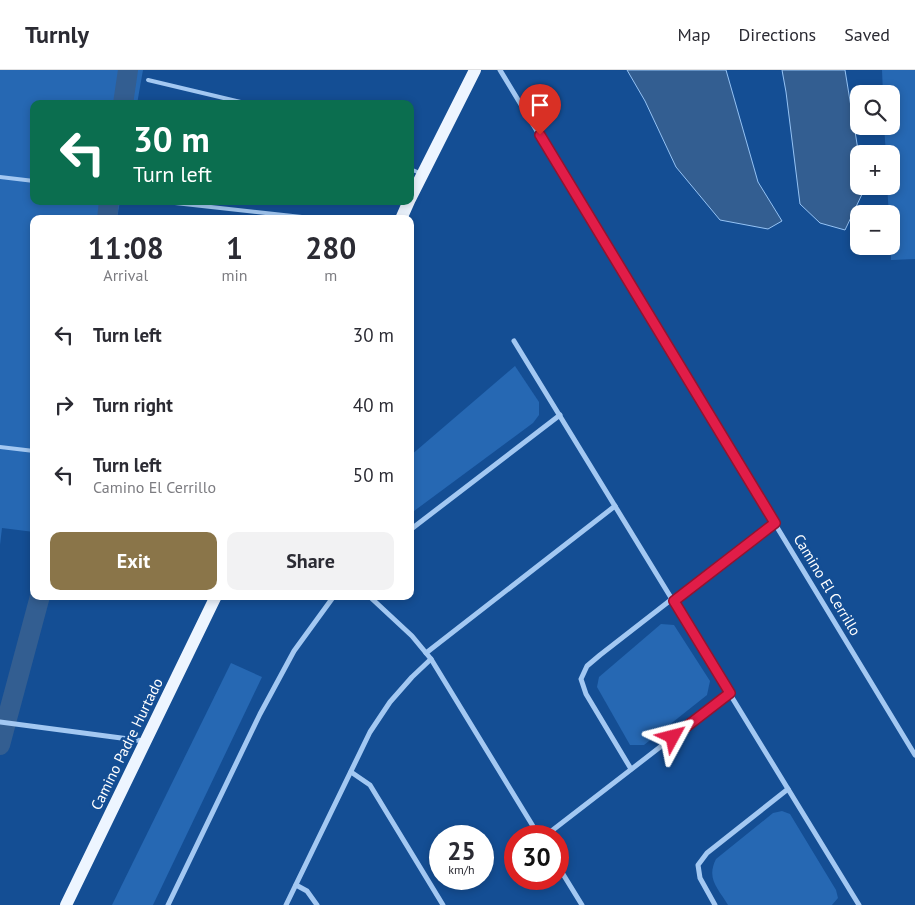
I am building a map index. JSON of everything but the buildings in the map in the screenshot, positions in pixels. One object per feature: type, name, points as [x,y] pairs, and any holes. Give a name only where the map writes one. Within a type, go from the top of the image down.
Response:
[{"type":"main road","points":[[414,191],[475,70]]},
{"type":"main road","name":"Camino Padre Hurtado","points":[[66,905],[214,600]]},
{"type":"street","name":"Camino El Cerrillo","points":[[500,70],[915,755]]},
{"type":"street","points":[[514,341],[858,904]]},
{"type":"street","points":[[414,527],[560,415]]},
{"type":"street","points":[[426,653],[615,506]]},
{"type":"street","points":[[631,770],[586,694],[581,679],[587,666],[775,523]]},
{"type":"street","points":[[168,905],[260,714],[294,652],[331,600]]},
{"type":"street","points":[[373,600],[412,636],[431,659],[532,825]]},
{"type":"street","points":[[286,905],[370,732],[390,702],[431,659]]},
{"type":"street","points":[[558,825],[730,693]]},
{"type":"street","points":[[0,722],[147,741]]},
{"type":"street","points":[[350,772],[370,785],[443,905]]},
{"type":"street","points":[[714,905],[700,878],[698,865],[706,853],[788,789]]},
{"type":"street","points":[[569,884],[582,905]]},
{"type":"street","points":[[296,885],[307,891],[317,905]]},
{"type":"lane","points":[[148,80],[232,100]]},
{"type":"lane","points":[[414,171],[422,174]]},
{"type":"lane","points":[[0,177],[30,181]]},
{"type":"lane","points":[[193,205],[284,215]]},
{"type":"lane","points":[[0,447],[30,451]]},
{"type":"shaded area","points":[[0,70],[143,70],[138,100],[30,100],[30,205],[119,205],[118,215],[30,215],[30,532],[2,528],[0,545]]},
{"type":"shaded area","points":[[627,70],[726,70],[758,182],[782,221],[768,229],[720,220],[676,167],[645,101]]},
{"type":"shaded area","points":[[782,70],[845,70],[850,101],[850,135],[856,135],[857,145],[850,145],[850,195],[862,195],[857,205],[850,205],[850,219],[845,230],[820,223],[800,204]]},
{"type":"shaded area","points":[[882,70],[915,70],[915,259],[891,260],[891,255],[900,255],[900,205],[888,205],[888,195],[900,195],[900,145],[885,145],[885,135],[900,135],[900,85],[883,85]]},
{"type":"shaded area","points":[[515,366],[539,402],[539,415],[533,423],[414,511],[414,453]]},
{"type":"shaded area","points":[[661,624],[674,625],[710,681],[707,695],[644,745],[630,745],[597,687],[599,677]]},
{"type":"shaded area","points":[[231,663],[262,677],[153,905],[112,905]]},
{"type":"shaded area","points":[[782,811],[790,814],[836,890],[838,898],[832,905],[728,905],[714,883],[712,872],[716,859],[773,813]]},
{"type":"waterway","points":[[124,100],[128,70]]},
{"type":"waterway","points":[[107,215],[109,205]]},
{"type":"waterway","points":[[0,745],[39,600]]},
{"type":"route","points":[[540,135],[775,523],[674,601],[730,693],[673,737]]}]
